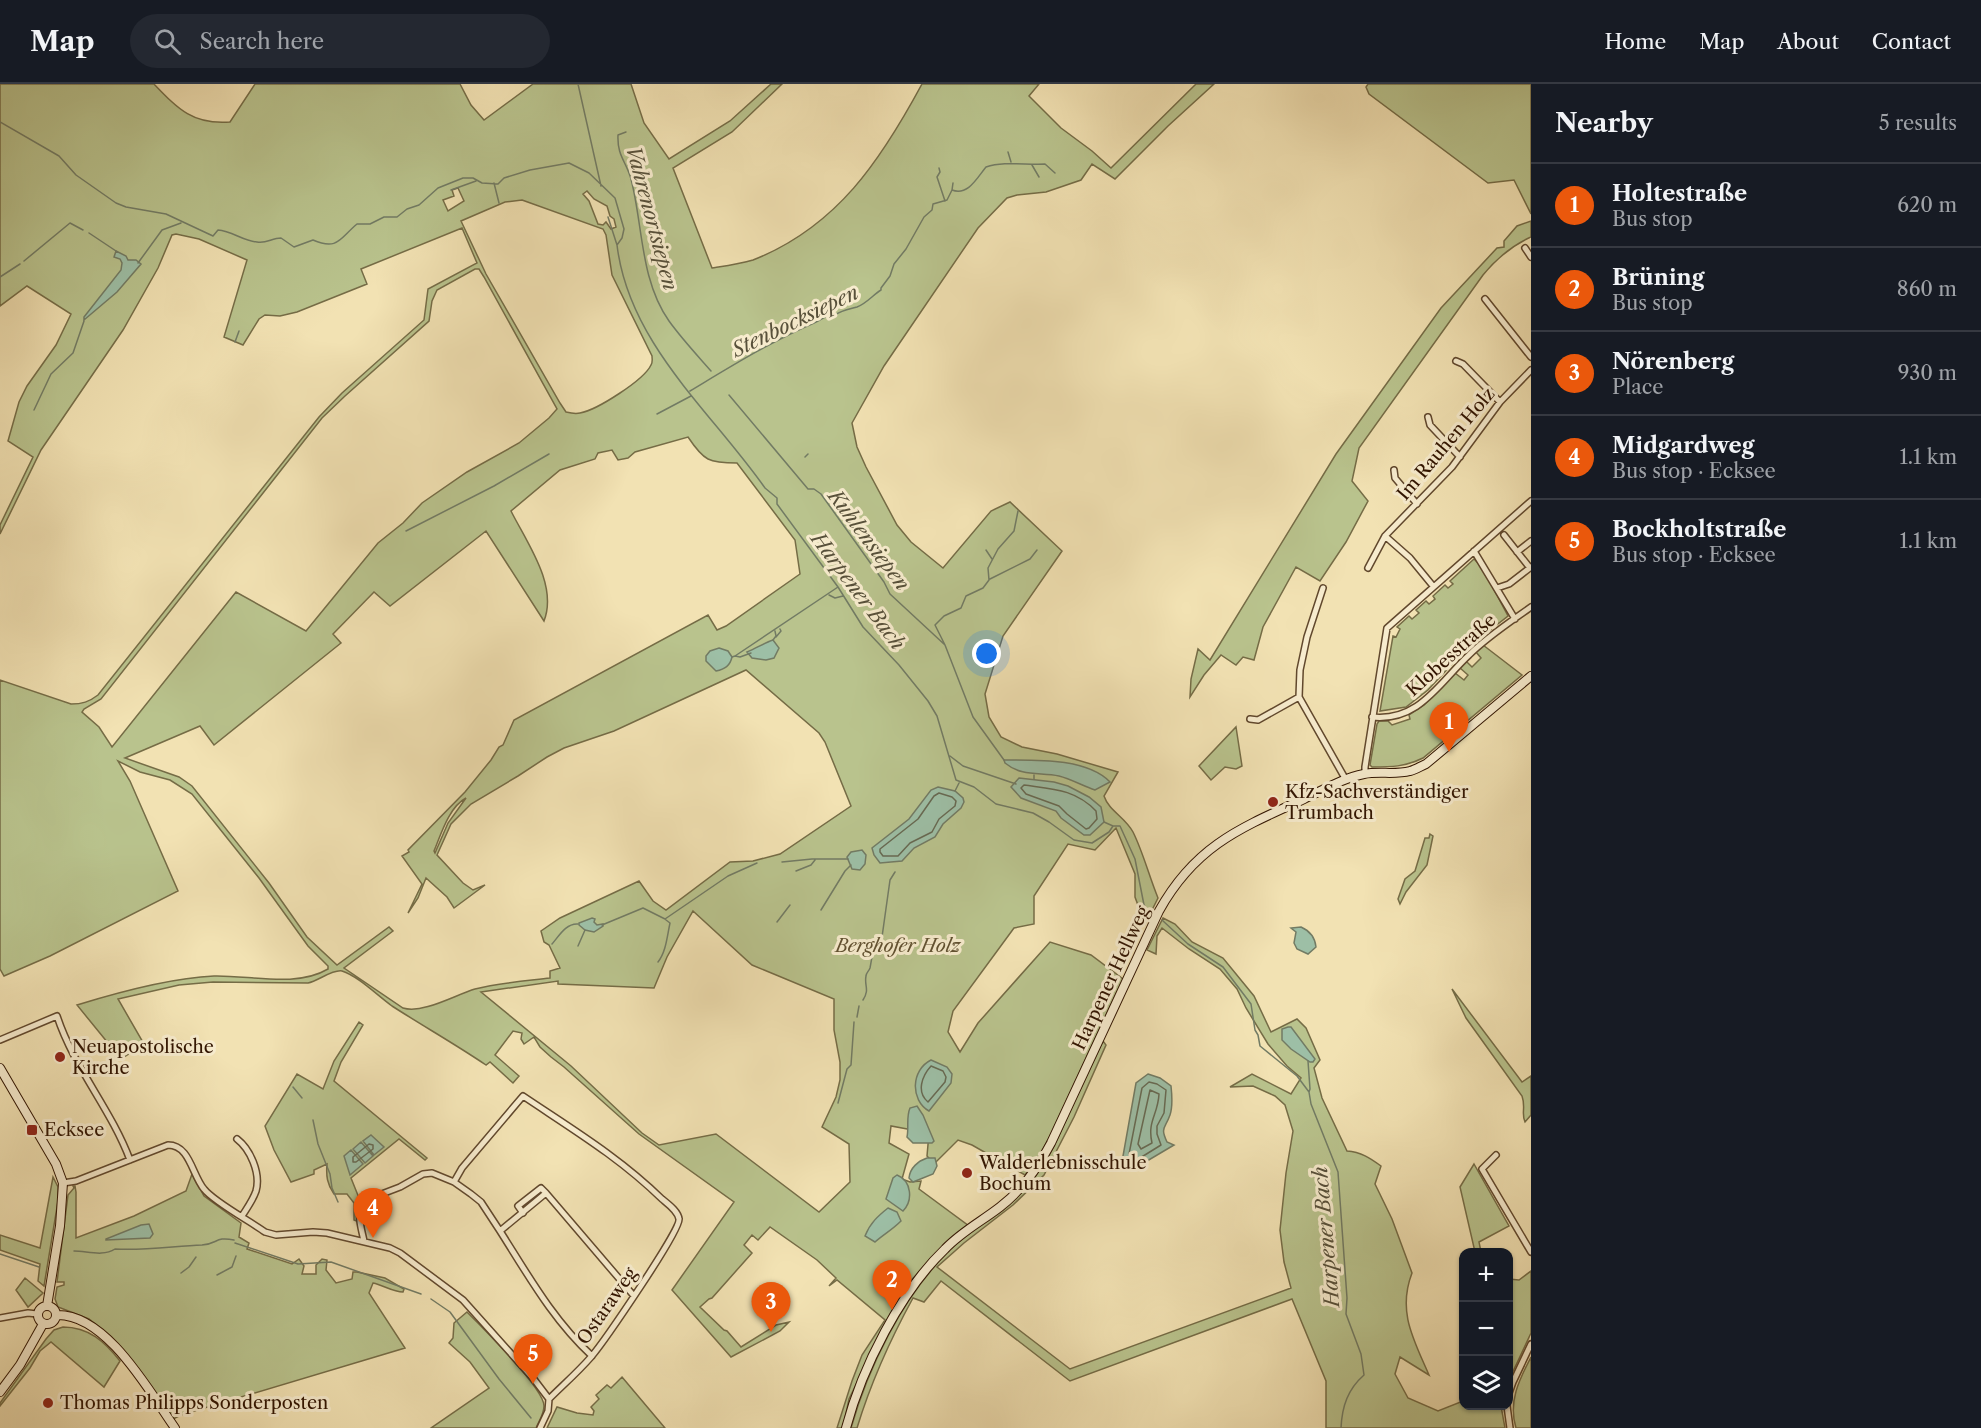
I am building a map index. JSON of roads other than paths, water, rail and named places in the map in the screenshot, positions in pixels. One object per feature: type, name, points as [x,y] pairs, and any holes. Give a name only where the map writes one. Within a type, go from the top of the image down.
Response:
[{"type":"street","points":[[1525,248],[1531,256]]},
{"type":"street","points":[[1485,299],[1531,357]]},
{"type":"street","points":[[1456,361],[1463,364],[1500,402]]},
{"type":"street","name":"Im Rauhen Holz","points":[[1368,568],[1385,537],[1460,457],[1500,402],[1531,370]]},
{"type":"street","points":[[1428,417],[1430,425],[1460,457]]},
{"type":"street","points":[[1394,470],[1395,478],[1417,504]]},
{"type":"street","points":[[1365,774],[1387,628],[1531,501]]},
{"type":"street","points":[[1497,588],[1509,584],[1531,567],[1504,535]]},
{"type":"street","points":[[1385,537],[1410,558],[1433,586]]},
{"type":"street","points":[[1518,552],[1531,541]]},
{"type":"street","name":"Klobesstraße","points":[[1474,551],[1515,619]]},
{"type":"street","points":[[1323,588],[1307,637],[1300,670],[1299,697],[1346,780]]},
{"type":"street","name":"Klobesstraße","points":[[1372,717],[1393,717],[1419,706],[1469,655],[1531,607]]},
{"type":"street","name":"Harpener Hellweg","points":[[846,1428],[859,1389],[892,1319],[911,1287],[946,1247],[1003,1205],[1023,1184],[1043,1157],[1159,911],[1172,888],[1190,867],[1236,831],[1346,780],[1365,774],[1410,771],[1426,764],[1531,676]]},
{"type":"street","points":[[1250,719],[1258,720],[1299,697]]},
{"type":"street","points":[[0,1040],[57,1016],[65,1039],[119,1134],[129,1160]]},
{"type":"street","points":[[0,1068],[56,1164],[63,1184],[60,1226],[47,1306]]},
{"type":"street","name":"Ostaraweg","points":[[454,1182],[462,1168],[523,1096],[621,1161],[676,1212],[680,1222],[634,1296],[592,1356],[549,1402]]},
{"type":"street","points":[[237,1139],[247,1149],[257,1179],[256,1189],[242,1216]]},
{"type":"street","points":[[63,1184],[168,1145],[175,1145],[181,1148],[205,1190],[272,1234],[317,1232],[390,1248],[454,1291],[518,1361],[549,1402],[540,1428]]},
{"type":"street","points":[[1496,1155],[1482,1169],[1531,1252]]},
{"type":"street","points":[[364,1241],[359,1215],[366,1200],[426,1173],[437,1174],[454,1182],[481,1203],[553,1314],[578,1344],[592,1356]]},
{"type":"street","points":[[500,1231],[546,1193],[634,1296]]},
{"type":"street","points":[[47,1306],[52,1307],[56,1315],[52,1323],[43,1324],[38,1320],[37,1314],[39,1309],[47,1306]]},
{"type":"street","points":[[0,1318],[28,1313],[37,1314]]},
{"type":"street","points":[[56,1315],[66,1315],[82,1320],[104,1334],[176,1428]]},
{"type":"street","points":[[0,1392],[20,1365],[43,1324]]},
{"type":"street","points":[[1513,1384],[1531,1344]]},
{"type":"street","points":[[1508,1410],[1510,1428]]},
{"type":"water","points":[[116,251],[126,256],[128,260],[136,260],[141,264],[117,292],[84,320],[121,270],[120,259],[114,257]]},
{"type":"water","points":[[773,640],[779,648],[774,658],[766,660],[752,658],[747,652],[767,643]]},
{"type":"water","points":[[719,648],[728,651],[732,657],[727,667],[716,671],[706,661],[706,656],[710,651]]},
{"type":"water","points":[[1004,760],[1075,764],[1100,774],[1110,782],[1095,790],[1059,776],[1018,770],[1005,763]]},
{"type":"water","points":[[1019,778],[1068,786],[1089,797],[1101,807],[1104,822],[1090,835],[1084,835],[1061,818],[1056,811],[1021,798],[1011,787]]},
{"type":"water","points":[[938,787],[955,791],[963,798],[961,808],[943,824],[935,837],[914,848],[902,861],[880,863],[872,848],[909,819],[931,790]]},
{"type":"water","points":[[862,850],[866,855],[865,864],[860,870],[852,869],[847,857],[851,852]]},
{"type":"water","points":[[595,919],[594,922],[597,925],[603,924],[603,926],[594,932],[585,930],[579,925],[579,923]]},
{"type":"water","points":[[1301,927],[1312,935],[1315,943],[1316,947],[1308,954],[1297,949],[1294,943],[1296,932],[1291,928]]},
{"type":"water","points":[[1291,1027],[1315,1059],[1313,1062],[1291,1049],[1282,1040],[1282,1029]]},
{"type":"water","points":[[931,1060],[947,1067],[952,1074],[951,1083],[929,1111],[918,1100],[915,1085],[920,1071]]},
{"type":"water","points":[[1148,1074],[1160,1078],[1171,1086],[1172,1108],[1164,1131],[1167,1142],[1174,1145],[1142,1164],[1131,1166],[1123,1156],[1136,1083]]},
{"type":"water","points":[[917,1106],[934,1141],[932,1143],[913,1143],[907,1137],[909,1111],[910,1108]]},
{"type":"water","points":[[371,1135],[384,1147],[374,1155],[363,1141]]},
{"type":"water","points":[[361,1142],[373,1156],[365,1163],[353,1149]]},
{"type":"water","points":[[351,1150],[363,1164],[350,1175],[344,1156]]},
{"type":"water","points":[[927,1158],[935,1158],[937,1166],[933,1174],[913,1182],[909,1178],[911,1171]]},
{"type":"water","points":[[897,1175],[906,1182],[909,1192],[908,1202],[903,1211],[886,1199],[893,1178]]},
{"type":"water","points":[[888,1208],[897,1212],[901,1221],[875,1242],[865,1236],[869,1227]]},
{"type":"water","points":[[149,1224],[153,1234],[150,1238],[106,1240],[141,1225]]},
{"type":"waterway","points":[[578,84],[601,186]]},
{"type":"waterway","name":"Harpener Bach","points":[[0,122],[59,156],[76,175],[116,203],[166,214],[213,236],[218,230],[257,242],[281,238],[294,247],[313,240],[333,243],[357,224],[370,224],[384,217],[397,217],[407,209],[419,205],[438,188],[463,178],[498,184],[504,178],[530,170],[569,163],[589,173],[615,198],[624,229],[617,245],[625,281],[638,314],[655,345],[675,375],[765,488],[777,498],[777,504],[838,587],[863,627],[899,665],[928,701],[937,716],[956,780],[974,787],[996,804],[1033,813],[1074,840],[1092,843],[1109,832],[1113,826],[1120,826],[1135,859],[1144,905],[1151,915]]},
{"type":"waterway","name":"Vahrenortsiepen","points":[[626,132],[618,135],[619,148],[631,179],[647,270],[653,288],[669,321],[711,371]]},
{"type":"waterway","points":[[1008,152],[1011,162]]},
{"type":"waterway","name":"Stenbocksiepen","points":[[690,391],[782,338],[827,316],[857,307],[867,301],[881,290],[894,264],[906,249],[924,217],[932,210],[933,204],[947,200],[952,190],[967,188],[976,181],[986,167],[1007,164],[1045,164],[1055,173]]},
{"type":"waterway","name":"Stenbocksiepen","points":[[1032,165],[1039,177]]},
{"type":"waterway","points":[[939,168],[940,172],[937,177],[945,201]]},
{"type":"waterway","points":[[451,190],[476,181]]},
{"type":"waterway","points":[[494,183],[499,203]]},
{"type":"waterway","name":"Stenbocksiepen","points":[[952,190],[953,183]]},
{"type":"waterway","points":[[608,217],[617,245]]},
{"type":"waterway","points":[[24,261],[70,223],[83,230]]},
{"type":"waterway","points":[[138,263],[162,230],[181,223]]},
{"type":"waterway","points":[[89,233],[116,251]]},
{"type":"waterway","points":[[0,277],[20,264]]},
{"type":"waterway","points":[[34,410],[51,374],[73,353],[84,321]]},
{"type":"waterway","points":[[235,342],[239,331]]},
{"type":"waterway","name":"Kuhlensiepen","points":[[729,395],[808,489],[814,489],[821,494],[884,582],[890,594],[945,645]]},
{"type":"waterway","points":[[657,414],[691,396]]},
{"type":"waterway","points":[[406,531],[494,486],[549,454]]},
{"type":"waterway","points":[[805,457],[808,454]]},
{"type":"waterway","points":[[1004,760],[973,717],[935,625],[944,616],[961,608],[966,596],[983,588],[989,580],[988,568],[998,549],[1014,531],[1018,511]]},
{"type":"waterway","points":[[986,550],[992,559]]},
{"type":"waterway","points":[[990,579],[1030,559],[1037,550]]},
{"type":"waterway","points":[[735,656],[838,587]]},
{"type":"waterway","points":[[829,595],[835,598],[843,596]]},
{"type":"waterway","points":[[776,637],[780,629]]},
{"type":"waterway","points":[[773,640],[776,636],[775,631]]},
{"type":"waterway","points":[[732,657],[751,653]]},
{"type":"waterway","points":[[950,756],[963,766],[1016,784]]},
{"type":"waterway","points":[[955,791],[959,783]]},
{"type":"waterway","points":[[1104,822],[1113,826]]},
{"type":"waterway","points":[[782,862],[848,859]]},
{"type":"waterway","points":[[796,871],[811,865],[815,860]]},
{"type":"waterway","points":[[602,925],[643,908],[665,919],[728,876],[757,863]]},
{"type":"waterway","points":[[821,910],[851,865]]},
{"type":"waterway","points":[[863,1000],[866,975],[874,951],[882,937],[890,880],[895,872]]},
{"type":"waterway","points":[[777,922],[790,905]]},
{"type":"waterway","points":[[658,962],[667,939],[670,923],[666,920]]},
{"type":"waterway","name":"Harpener Bach","points":[[1162,920],[1188,944],[1223,967],[1251,1004],[1260,1046],[1297,1076],[1309,1092],[1311,1104],[1338,1172],[1347,1298],[1346,1314],[1361,1354],[1364,1375],[1347,1398],[1341,1428]]},
{"type":"waterway","points":[[552,944],[566,928],[578,924]]},
{"type":"waterway","points":[[578,946],[585,930]]},
{"type":"waterway","points":[[857,1017],[859,1006]]},
{"type":"waterway","points":[[838,1103],[847,1069],[851,1065],[854,1022]]},
{"type":"waterway","points":[[1308,1061],[1309,1092]]},
{"type":"waterway","points":[[293,1087],[302,1098]]},
{"type":"waterway","points":[[313,1120],[318,1144],[338,1202]]},
{"type":"waterway","points":[[74,1251],[100,1253],[115,1249],[202,1245],[223,1239],[234,1240]]},
{"type":"waterway","points":[[235,1243],[298,1264],[331,1262],[421,1294]]},
{"type":"waterway","points":[[0,1254],[39,1267]]},
{"type":"waterway","points":[[217,1275],[232,1267],[236,1256]]},
{"type":"waterway","points":[[181,1273],[196,1257]]},
{"type":"waterway","points":[[431,1299],[450,1312],[531,1418]]},
{"type":"place","name":"Holtestraße","points":[[1449,752]]},
{"type":"place","name":"Kfz-Sachverständiger Trumbach","points":[[1273,802]]},
{"type":"place","name":"Neuapostolische Kirche","points":[[60,1057]]},
{"type":"place","name":"Ecksee","points":[[32,1130]]},
{"type":"place","name":"Walderlebnisschule Bochum","points":[[967,1173]]},
{"type":"place","name":"Midgardweg","points":[[373,1238]]},
{"type":"place","name":"Brüning","points":[[892,1310]]},
{"type":"place","name":"Nörenberg","points":[[771,1332]]},
{"type":"place","name":"Bockholtstraße","points":[[533,1384]]},
{"type":"place","name":"Thomas Philipps Sonderposten","points":[[48,1403]]},
{"type":"park label","name":"Berghofer Holz","points":[[898,946]]}]
